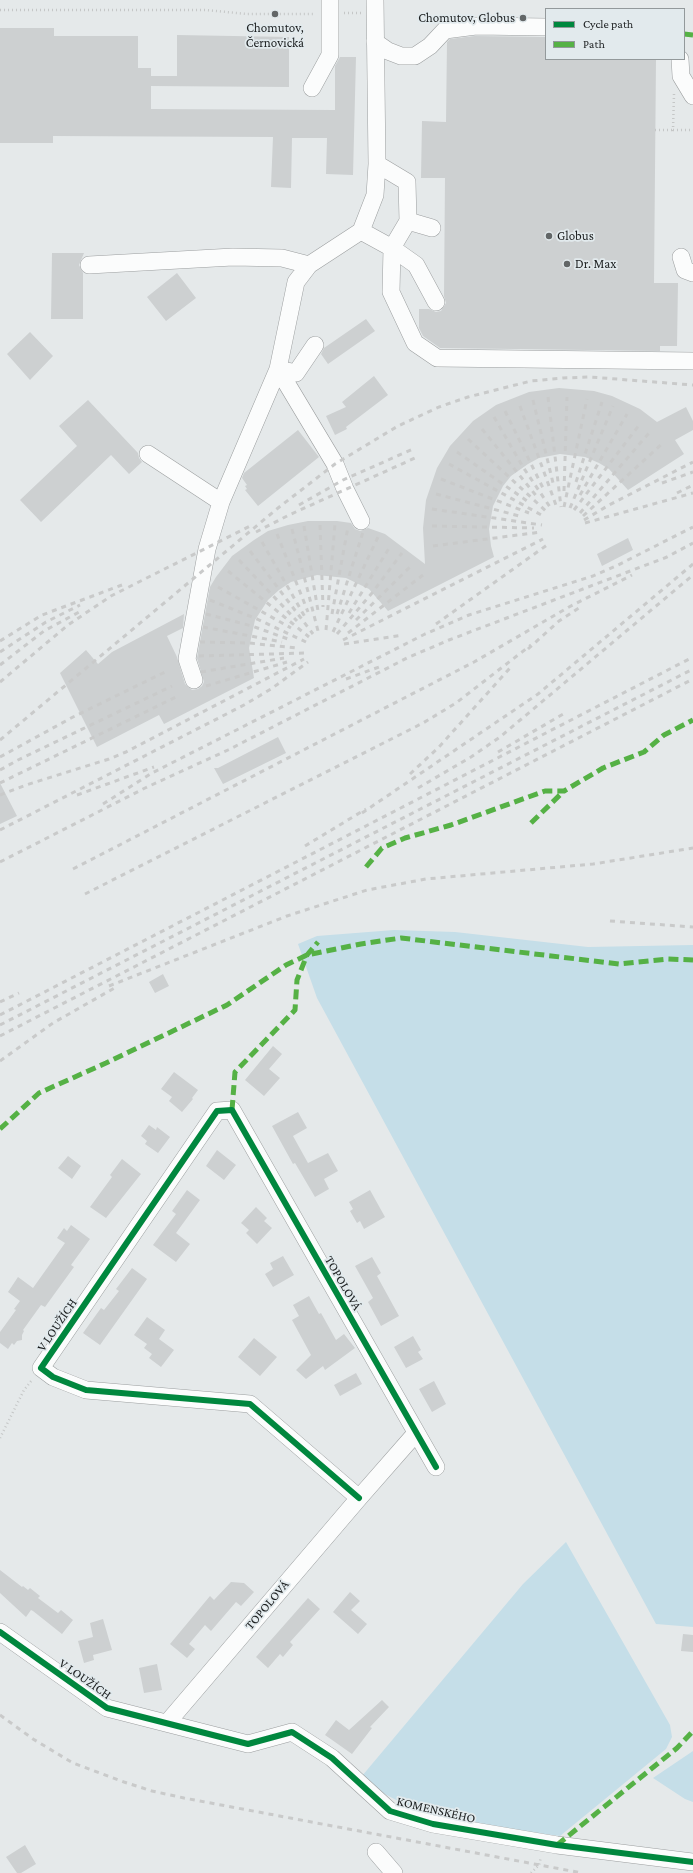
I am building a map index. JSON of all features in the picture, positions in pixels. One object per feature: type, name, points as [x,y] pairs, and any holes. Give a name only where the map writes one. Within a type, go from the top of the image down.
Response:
[{"type":"street","points":[[194,680],[187,659],[207,549],[221,502],[278,369],[296,282],[309,265],[362,231],[375,195],[377,164],[375,6]]},
{"type":"street","points":[[312,88],[330,55],[330,7]]},
{"type":"street","points":[[375,42],[388,51],[401,56],[416,56],[430,46],[445,30],[476,26],[545,27]]},
{"type":"street","points":[[680,60],[681,76],[687,93]]},
{"type":"street","points":[[377,164],[407,182],[408,221],[392,248],[391,292],[415,343],[437,358],[693,361]]},
{"type":"street","points":[[408,221],[432,228]]},
{"type":"street","points":[[362,231],[392,248],[416,265],[436,302]]},
{"type":"street","points":[[89,265],[233,257],[282,258],[309,265]]},
{"type":"street","points":[[681,257],[685,270],[693,273]]},
{"type":"street","points":[[278,369],[296,373],[315,345]]},
{"type":"street","points":[[278,369],[335,464],[345,489],[361,521]]},
{"type":"street","points":[[148,454],[221,502]]},
{"type":"street","name":"V LOUŽÍCH","points":[[232,1110],[217,1111],[41,1368],[53,1377],[86,1390],[250,1404],[359,1498]]},
{"type":"street","name":"TOPOLOVÁ","points":[[232,1110],[436,1467]]},
{"type":"street","name":"TOPOLOVÁ","points":[[166,1723],[416,1433]]},
{"type":"street","name":"V LOUŽÍCH","points":[[0,1632],[107,1708],[166,1723]]},
{"type":"street","name":"KOMENSKÉHO","points":[[166,1723],[248,1744],[292,1732],[332,1758],[390,1811],[433,1824],[541,1842],[693,1862]]},
{"type":"street","points":[[376,1852],[394,1873]]},
{"type":"path","points":[[0,10],[206,10],[247,14],[330,7],[375,6]]},
{"type":"path","points":[[673,130],[674,94],[687,93]]},
{"type":"path","points":[[655,130],[693,130]]},
{"type":"path","points":[[0,1438],[24,1390],[41,1368]]},
{"type":"shaded area","points":[[394,930],[455,932],[588,947],[693,945],[693,1627],[656,1624],[317,998],[298,944],[317,936]]},
{"type":"shaded area","points":[[566,1542],[670,1725],[672,1737],[666,1749],[560,1836],[435,1820],[373,1788],[362,1776],[523,1584]]},
{"type":"shaded area","points":[[693,1751],[693,1802],[685,1799],[653,1778]]},
{"type":"building","points":[[0,28],[54,28],[54,36],[138,36],[138,68],[151,68],[151,76],[177,76],[177,35],[289,37],[289,87],[151,86],[151,109],[335,110],[335,66],[340,57],[356,57],[353,175],[326,174],[327,138],[292,138],[291,188],[271,187],[273,137],[53,136],[53,143],[0,143]]},
{"type":"building","name":"Globus","points":[[475,36],[545,37],[545,60],[656,60],[654,283],[678,283],[677,346],[660,346],[660,351],[440,348],[423,336],[419,328],[419,309],[429,309],[436,312],[441,311],[446,303],[444,296],[445,178],[421,178],[422,121],[446,122],[447,42],[450,39]]},
{"type":"building","points":[[52,253],[84,253],[79,265],[83,273],[83,319],[51,319]]},
{"type":"building","points":[[177,273],[196,298],[166,321],[147,297]]},
{"type":"building","points":[[366,319],[375,331],[328,364],[321,354],[324,348]]},
{"type":"building","points":[[30,332],[53,356],[30,380],[7,354]]},
{"type":"building","points":[[374,376],[388,395],[346,427],[347,429],[335,435],[326,416],[346,407],[342,402]]},
{"type":"building","points":[[559,388],[594,391],[612,396],[640,409],[657,422],[686,407],[693,421],[693,430],[675,440],[684,454],[628,490],[609,469],[585,457],[560,454],[539,458],[511,476],[503,486],[493,506],[489,529],[494,557],[388,611],[369,589],[346,578],[317,575],[291,582],[268,600],[255,620],[249,648],[254,678],[164,724],[159,715],[97,747],[60,673],[86,650],[98,664],[112,652],[184,614],[183,628],[167,636],[177,657],[185,684],[192,690],[198,689],[204,682],[197,658],[210,587],[232,556],[268,531],[288,525],[308,521],[337,521],[351,523],[355,529],[360,531],[368,528],[385,534],[425,564],[423,528],[426,500],[437,468],[450,446],[473,421],[496,405],[529,392]]},
{"type":"building","points":[[88,400],[138,453],[142,462],[129,474],[111,455],[41,522],[20,500],[77,446],[59,426]]},
{"type":"building","points":[[298,430],[319,457],[258,506],[245,490],[247,489],[245,486],[247,485],[242,478],[244,473]]},
{"type":"building","points":[[628,538],[633,550],[602,566],[597,554]]},
{"type":"building","points":[[278,737],[286,753],[223,784],[214,768],[218,768]]},
{"type":"building","points":[[0,783],[17,816],[0,824]]},
{"type":"building","points":[[163,974],[169,986],[155,993],[149,982]]},
{"type":"building","points":[[273,1046],[282,1054],[269,1069],[280,1078],[264,1096],[245,1080]]},
{"type":"building","points":[[174,1072],[198,1090],[192,1098],[193,1099],[182,1112],[169,1101],[172,1097],[161,1089]]},
{"type":"building","points":[[298,1112],[307,1128],[293,1136],[308,1163],[328,1153],[338,1171],[324,1179],[329,1189],[315,1197],[295,1163],[293,1164],[272,1126]]},
{"type":"building","points":[[149,1125],[156,1130],[157,1127],[170,1137],[158,1153],[145,1144],[147,1141],[141,1136]]},
{"type":"building","points":[[217,1150],[236,1165],[224,1180],[206,1166]]},
{"type":"building","points":[[68,1156],[81,1166],[72,1179],[58,1168]]},
{"type":"building","points":[[122,1159],[141,1174],[106,1218],[90,1207],[112,1177],[110,1175]]},
{"type":"building","points":[[187,1190],[200,1200],[176,1233],[190,1244],[176,1262],[153,1245],[176,1214],[172,1211]]},
{"type":"building","points":[[370,1190],[385,1217],[364,1229],[360,1221],[357,1223],[350,1211],[353,1209],[349,1202]]},
{"type":"building","points":[[256,1207],[267,1218],[264,1221],[272,1228],[257,1244],[246,1233],[249,1230],[241,1223]]},
{"type":"building","points":[[71,1225],[90,1239],[71,1265],[74,1267],[45,1307],[41,1305],[23,1330],[22,1340],[17,1341],[14,1345],[12,1343],[8,1349],[0,1343],[0,1332],[16,1310],[14,1309],[20,1301],[8,1292],[18,1277],[33,1288],[65,1243],[57,1238],[64,1228],[67,1231]]},
{"type":"building","points":[[283,1256],[294,1275],[273,1287],[265,1274],[273,1269],[270,1263]]},
{"type":"building","points":[[372,1257],[381,1273],[377,1276],[399,1316],[381,1326],[368,1302],[373,1298],[355,1266]]},
{"type":"building","points":[[132,1268],[147,1279],[100,1345],[83,1333],[101,1308],[104,1310],[119,1291],[116,1289]]},
{"type":"building","points":[[309,1296],[319,1314],[321,1313],[336,1340],[344,1334],[355,1348],[325,1370],[323,1366],[306,1379],[296,1370],[311,1355],[292,1320],[299,1316],[293,1305]]},
{"type":"building","points":[[147,1317],[165,1330],[159,1339],[174,1350],[161,1367],[149,1358],[152,1354],[144,1348],[147,1344],[134,1335]]},
{"type":"building","points":[[413,1336],[421,1350],[418,1352],[423,1359],[406,1368],[394,1347]]},
{"type":"building","points":[[254,1338],[277,1357],[260,1376],[238,1357]]},
{"type":"building","points":[[356,1373],[362,1384],[340,1396],[334,1385]]},
{"type":"building","points":[[434,1381],[446,1404],[432,1412],[419,1389]]},
{"type":"building","points":[[0,1570],[22,1587],[23,1586],[28,1590],[30,1588],[40,1596],[38,1598],[58,1613],[61,1610],[73,1620],[62,1634],[31,1610],[26,1617],[0,1593]]},
{"type":"building","points":[[231,1582],[244,1583],[254,1592],[241,1606],[236,1602],[211,1631],[205,1625],[189,1644],[195,1649],[187,1658],[170,1644],[210,1596],[214,1600]]},
{"type":"building","points":[[350,1592],[360,1601],[351,1610],[367,1624],[358,1634],[333,1612]]},
{"type":"building","points":[[308,1598],[320,1609],[290,1642],[293,1645],[283,1657],[280,1654],[268,1668],[256,1657]]},
{"type":"building","points":[[103,1619],[112,1650],[93,1655],[94,1660],[84,1663],[78,1641],[93,1637],[90,1623]]},
{"type":"building","points":[[683,1634],[693,1635],[693,1652],[681,1651]]},
{"type":"building","points":[[157,1664],[162,1690],[144,1693],[139,1668]]},
{"type":"building","points":[[382,1700],[389,1707],[370,1727],[372,1728],[352,1754],[325,1735],[336,1720],[349,1730]]},
{"type":"building","points":[[25,1845],[36,1864],[21,1873],[17,1873],[6,1857]]},
{"type":"railway","points":[[0,740],[278,508],[335,464],[398,426],[439,407],[468,397],[531,381],[590,377],[693,385]]},
{"type":"railway","points":[[548,397],[561,507]]},
{"type":"railway","points":[[564,491],[567,397]]},
{"type":"railway","points":[[564,507],[587,399]]},
{"type":"railway","points":[[533,400],[554,487]]},
{"type":"railway","points":[[576,482],[602,402]]},
{"type":"railway","points":[[520,406],[557,508]]},
{"type":"railway","points":[[570,508],[613,406]]},
{"type":"railway","points":[[505,411],[543,488]]},
{"type":"railway","points":[[580,495],[627,414]]},
{"type":"railway","points":[[494,417],[523,467],[552,510]]},
{"type":"railway","points":[[574,510],[640,424]]},
{"type":"railway","points":[[482,429],[538,498]]},
{"type":"railway","points":[[580,513],[649,433]]},
{"type":"railway","points":[[468,439],[548,513]]},
{"type":"railway","points":[[583,516],[663,443]]},
{"type":"railway","points":[[299,505],[343,480],[413,449]]},
{"type":"railway","points":[[457,452],[530,503]]},
{"type":"railway","points":[[256,532],[289,515],[415,458]]},
{"type":"railway","points":[[584,520],[609,505],[693,462]]},
{"type":"railway","points":[[449,464],[545,517]]},
{"type":"railway","points":[[662,483],[693,472]]},
{"type":"railway","points":[[441,479],[529,513]]},
{"type":"railway","points":[[677,493],[693,485]]},
{"type":"railway","points":[[585,523],[693,493]]},
{"type":"railway","points":[[436,494],[523,517]]},
{"type":"railway","points":[[432,509],[542,525]]},
{"type":"railway","points":[[326,630],[335,524]]},
{"type":"railway","points":[[0,682],[68,625],[111,596],[252,525]]},
{"type":"railway","points":[[320,525],[323,607]]},
{"type":"railway","points":[[304,526],[318,611]]},
{"type":"railway","points":[[432,526],[534,528]]},
{"type":"railway","points":[[332,614],[348,527]]},
{"type":"railway","points":[[103,804],[152,773],[425,634],[469,615],[593,576],[693,527]]},
{"type":"railway","points":[[292,529],[318,631]]},
{"type":"railway","points":[[337,614],[363,532]]},
{"type":"railway","points":[[433,546],[541,532]]},
{"type":"railway","points":[[277,534],[308,612]]},
{"type":"railway","points":[[333,632],[378,537]]},
{"type":"railway","points":[[343,640],[543,539]]},
{"type":"railway","points":[[262,542],[305,617]]},
{"type":"railway","points":[[0,862],[145,788],[228,750],[407,658],[449,640],[667,557],[693,543]]},
{"type":"railway","points":[[349,613],[391,545]]},
{"type":"railway","points":[[436,624],[547,545]]},
{"type":"railway","points":[[250,551],[313,634]]},
{"type":"railway","points":[[337,634],[372,593],[402,553]]},
{"type":"railway","points":[[239,560],[297,621]]},
{"type":"railway","points":[[356,620],[413,564]]},
{"type":"railway","points":[[362,813],[538,694],[693,564]]},
{"type":"railway","points":[[228,571],[309,637]]},
{"type":"railway","points":[[348,633],[423,575]]},
{"type":"railway","points":[[73,869],[474,662],[569,607],[632,575]]},
{"type":"railway","points":[[418,788],[471,757],[500,737],[693,575]]},
{"type":"railway","points":[[0,641],[42,615],[122,585]]},
{"type":"railway","points":[[218,587],[291,628]]},
{"type":"railway","points":[[210,600],[257,619],[306,642]]},
{"type":"railway","points":[[0,652],[46,622],[80,605]]},
{"type":"railway","points":[[528,649],[559,621],[582,606]]},
{"type":"railway","points":[[0,665],[44,631],[81,611]]},
{"type":"railway","points":[[206,614],[252,626],[288,639]]},
{"type":"railway","points":[[203,627],[282,642]]},
{"type":"railway","points":[[344,644],[403,635]]},
{"type":"railway","points":[[200,642],[249,643],[297,648]]},
{"type":"railway","points":[[85,894],[423,723],[456,703],[531,645]]},
{"type":"railway","points":[[199,656],[305,653]]},
{"type":"railway","points":[[0,1015],[693,657]]},
{"type":"railway","points":[[201,672],[284,658]]},
{"type":"railway","points":[[0,795],[126,752],[304,659]]},
{"type":"railway","points":[[206,686],[287,662]]},
{"type":"railway","points":[[0,830],[244,705],[271,689],[308,662]]},
{"type":"railway","points":[[346,679],[379,667]]},
{"type":"railway","points":[[410,774],[439,747],[510,668]]},
{"type":"railway","points":[[0,1025],[693,669]]},
{"type":"railway","points":[[0,757],[73,717],[165,672]]},
{"type":"railway","points":[[0,1036],[693,679]]},
{"type":"railway","points":[[0,770],[172,686]]},
{"type":"railway","points":[[0,783],[178,696]]},
{"type":"railway","points":[[498,752],[565,713]]},
{"type":"railway","points":[[77,795],[154,767]]},
{"type":"railway","points":[[305,846],[366,809]]},
{"type":"railway","points":[[109,986],[287,916],[367,890],[426,879],[593,864],[693,848]]},
{"type":"railway","points":[[610,921],[693,927]]},
{"type":"railway","points":[[0,1061],[53,1023],[118,986]]},
{"type":"railway","points":[[0,1002],[19,993]]},
{"type":"railway","points":[[0,1715],[33,1739],[73,1763],[152,1791],[582,1873]]},
{"type":"marked path","points":[[685,34],[693,35]]},
{"type":"marked path","points":[[366,867],[382,848],[405,838],[451,825],[545,791],[564,791],[603,768],[644,752],[664,735],[693,720]]},
{"type":"marked path","points":[[531,823],[564,791]]},
{"type":"marked path","points":[[0,1129],[39,1093],[106,1063],[227,1005],[286,965],[307,955],[361,944],[401,938],[619,964],[668,959],[693,960]]},
{"type":"marked path","points":[[232,1110],[235,1072],[295,1010],[297,980],[307,955],[318,942]]},
{"type":"marked path","points":[[557,1845],[677,1748],[693,1731]]},
{"type":"cycle path","points":[[359,1498],[250,1404],[86,1390],[53,1377],[41,1368],[217,1111],[232,1110],[436,1467]]},
{"type":"cycle path","points":[[0,1632],[107,1708],[248,1744],[292,1732],[332,1758],[390,1811],[433,1824],[557,1845],[693,1862]]},
{"type":"place","name":"Chomutov, Černovická","points":[[275,14]]},
{"type":"place","name":"Chomutov, Globus","points":[[523,18]]},
{"type":"place","name":"Globus","points":[[549,236]]},
{"type":"place","name":"Dr. Max","points":[[567,264]]}]
